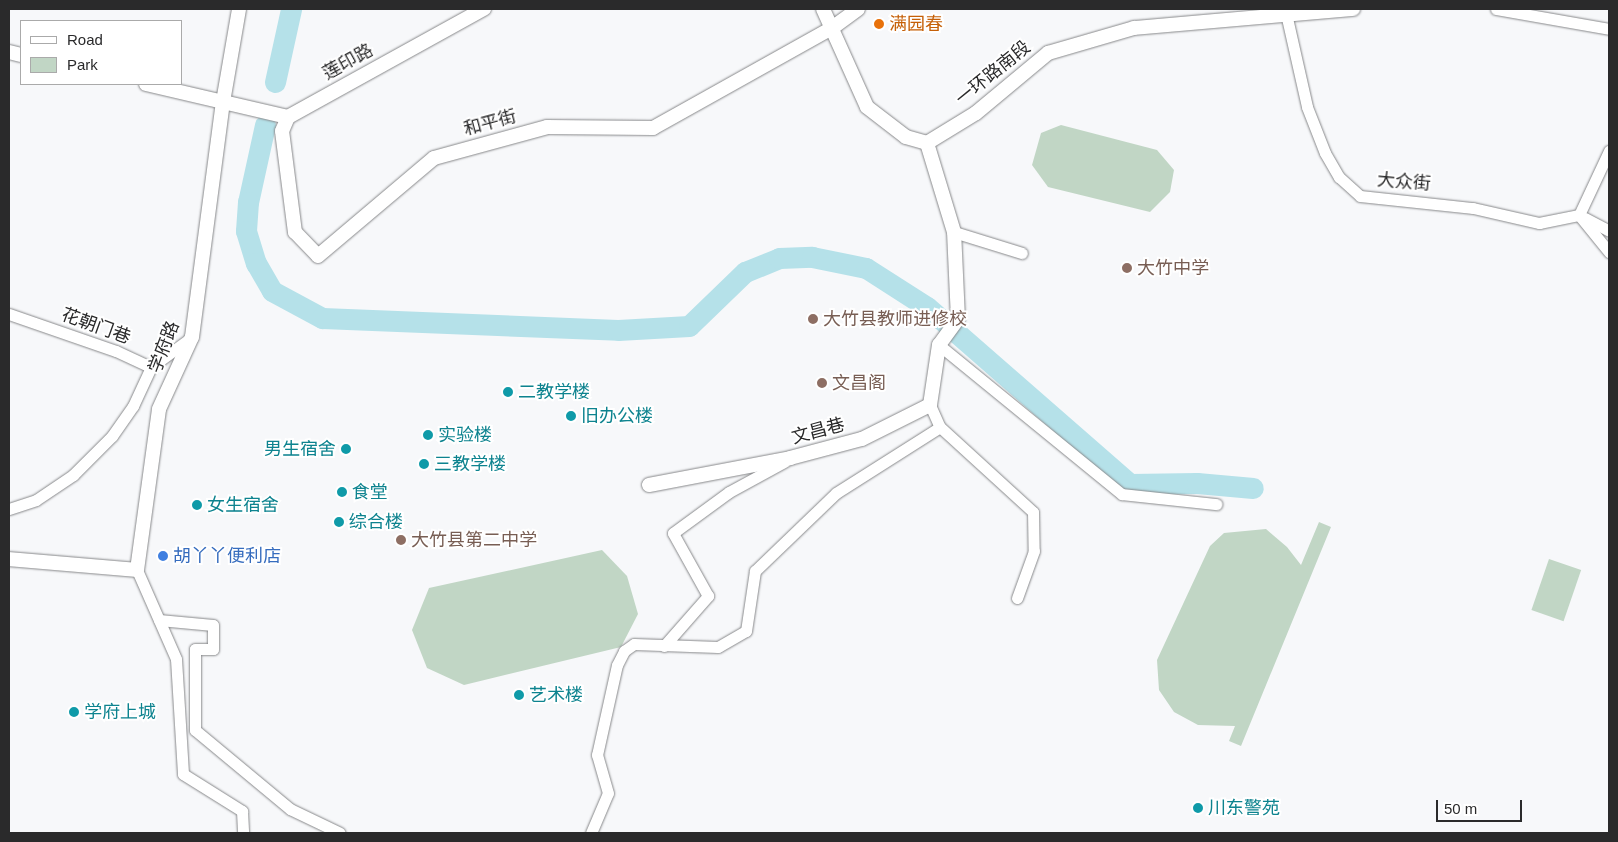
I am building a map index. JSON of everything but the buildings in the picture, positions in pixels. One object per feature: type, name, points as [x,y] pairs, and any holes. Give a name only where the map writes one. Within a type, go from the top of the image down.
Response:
[{"type":"street","name":"学府路","points":[[137,570],[159,409],[192,337],[223,102],[239,9]]},
{"type":"street","name":"莲印路","points":[[288,117],[484,9]]},
{"type":"street","points":[[823,9],[867,107],[906,137],[927,143],[954,232],[958,319],[939,345],[930,405],[940,427],[1033,512],[1034,551],[1017,598]]},
{"type":"street","points":[[832,28],[858,9]]},
{"type":"street","name":"一环路南段","points":[[927,143],[976,113],[1048,53],[1134,28],[1286,13],[1353,9]]},
{"type":"street","points":[[1496,9],[1609,30]]},
{"type":"street","name":"大众街","points":[[1286,13],[1307,107],[1325,153],[1339,177],[1360,196],[1472,208],[1539,223],[1579,215]]},
{"type":"street","name":"和平街","points":[[288,117],[282,131],[295,232],[318,256],[434,158],[547,127],[653,128],[832,28]]},
{"type":"street","points":[[150,85],[288,117]]},
{"type":"street","points":[[1579,215],[1609,151]]},
{"type":"street","points":[[1579,215],[1609,231]]},
{"type":"street","points":[[1579,215],[1609,252]]},
{"type":"street","points":[[954,232],[1022,253]]},
{"type":"street","name":"花朝门巷","points":[[9,314],[116,351],[151,367]]},
{"type":"street","points":[[9,509],[36,500],[73,475],[112,436],[133,406],[151,367],[192,337]]},
{"type":"street","points":[[939,345],[1122,494],[1216,504]]},
{"type":"street","name":"文昌巷","points":[[649,485],[790,458],[862,439],[930,405]]},
{"type":"street","points":[[591,833],[608,793],[598,755],[617,665],[624,651],[634,644],[718,647],[746,630],[755,571],[836,493],[940,427]]},
{"type":"street","points":[[664,646],[708,596],[673,533],[729,492],[790,458]]},
{"type":"street","points":[[9,559],[137,570],[176,659],[183,774],[242,811],[243,833]]},
{"type":"street","points":[[159,620],[213,625],[214,649],[195,650],[195,730],[290,809],[340,833]]},
{"type":"green space","points":[[1061,125],[1157,150],[1174,170],[1170,192],[1150,212],[1048,187],[1032,165],[1041,133]]},
{"type":"green space","points":[[1319,522],[1331,527],[1241,746],[1229,741],[1235,726],[1198,725],[1174,712],[1159,690],[1157,660],[1210,546],[1224,533],[1266,529],[1287,547],[1301,565]]},
{"type":"green space","points":[[602,550],[627,576],[638,614],[621,647],[464,685],[427,668],[412,630],[429,588]]},
{"type":"green space","points":[[1549,559],[1581,570],[1564,621],[1531,610]]},
{"type":"waterway","points":[[275,82],[291,9]]},
{"type":"waterway","points":[[265,125],[248,202],[246,231],[256,263],[272,291],[322,318],[618,330],[689,326],[745,272],[779,258],[812,257],[866,268],[927,307],[1130,484],[1197,483],[1253,488]]},
{"type":"place","name":"满园春","points":[[879,24]]},
{"type":"place","name":"大竹中学","points":[[1127,268]]},
{"type":"place","name":"大竹县教师进修校","points":[[813,319]]},
{"type":"place","name":"文昌阁","points":[[822,383]]},
{"type":"place","name":"二教学楼","points":[[508,392]]},
{"type":"place","name":"旧办公楼","points":[[571,416]]},
{"type":"place","name":"实验楼","points":[[428,435]]},
{"type":"place","name":"男生宿舍","points":[[346,449]]},
{"type":"place","name":"三教学楼","points":[[424,464]]},
{"type":"place","name":"食堂","points":[[342,492]]},
{"type":"place","name":"女生宿舍","points":[[197,505]]},
{"type":"place","name":"综合楼","points":[[339,522]]},
{"type":"place","name":"大竹县第二中学","points":[[401,540]]},
{"type":"place","name":"胡丫丫便利店","points":[[163,556]]},
{"type":"place","name":"艺术楼","points":[[519,695]]},
{"type":"place","name":"学府上城","points":[[74,712]]},
{"type":"place","name":"川东警苑","points":[[1198,808]]}]
